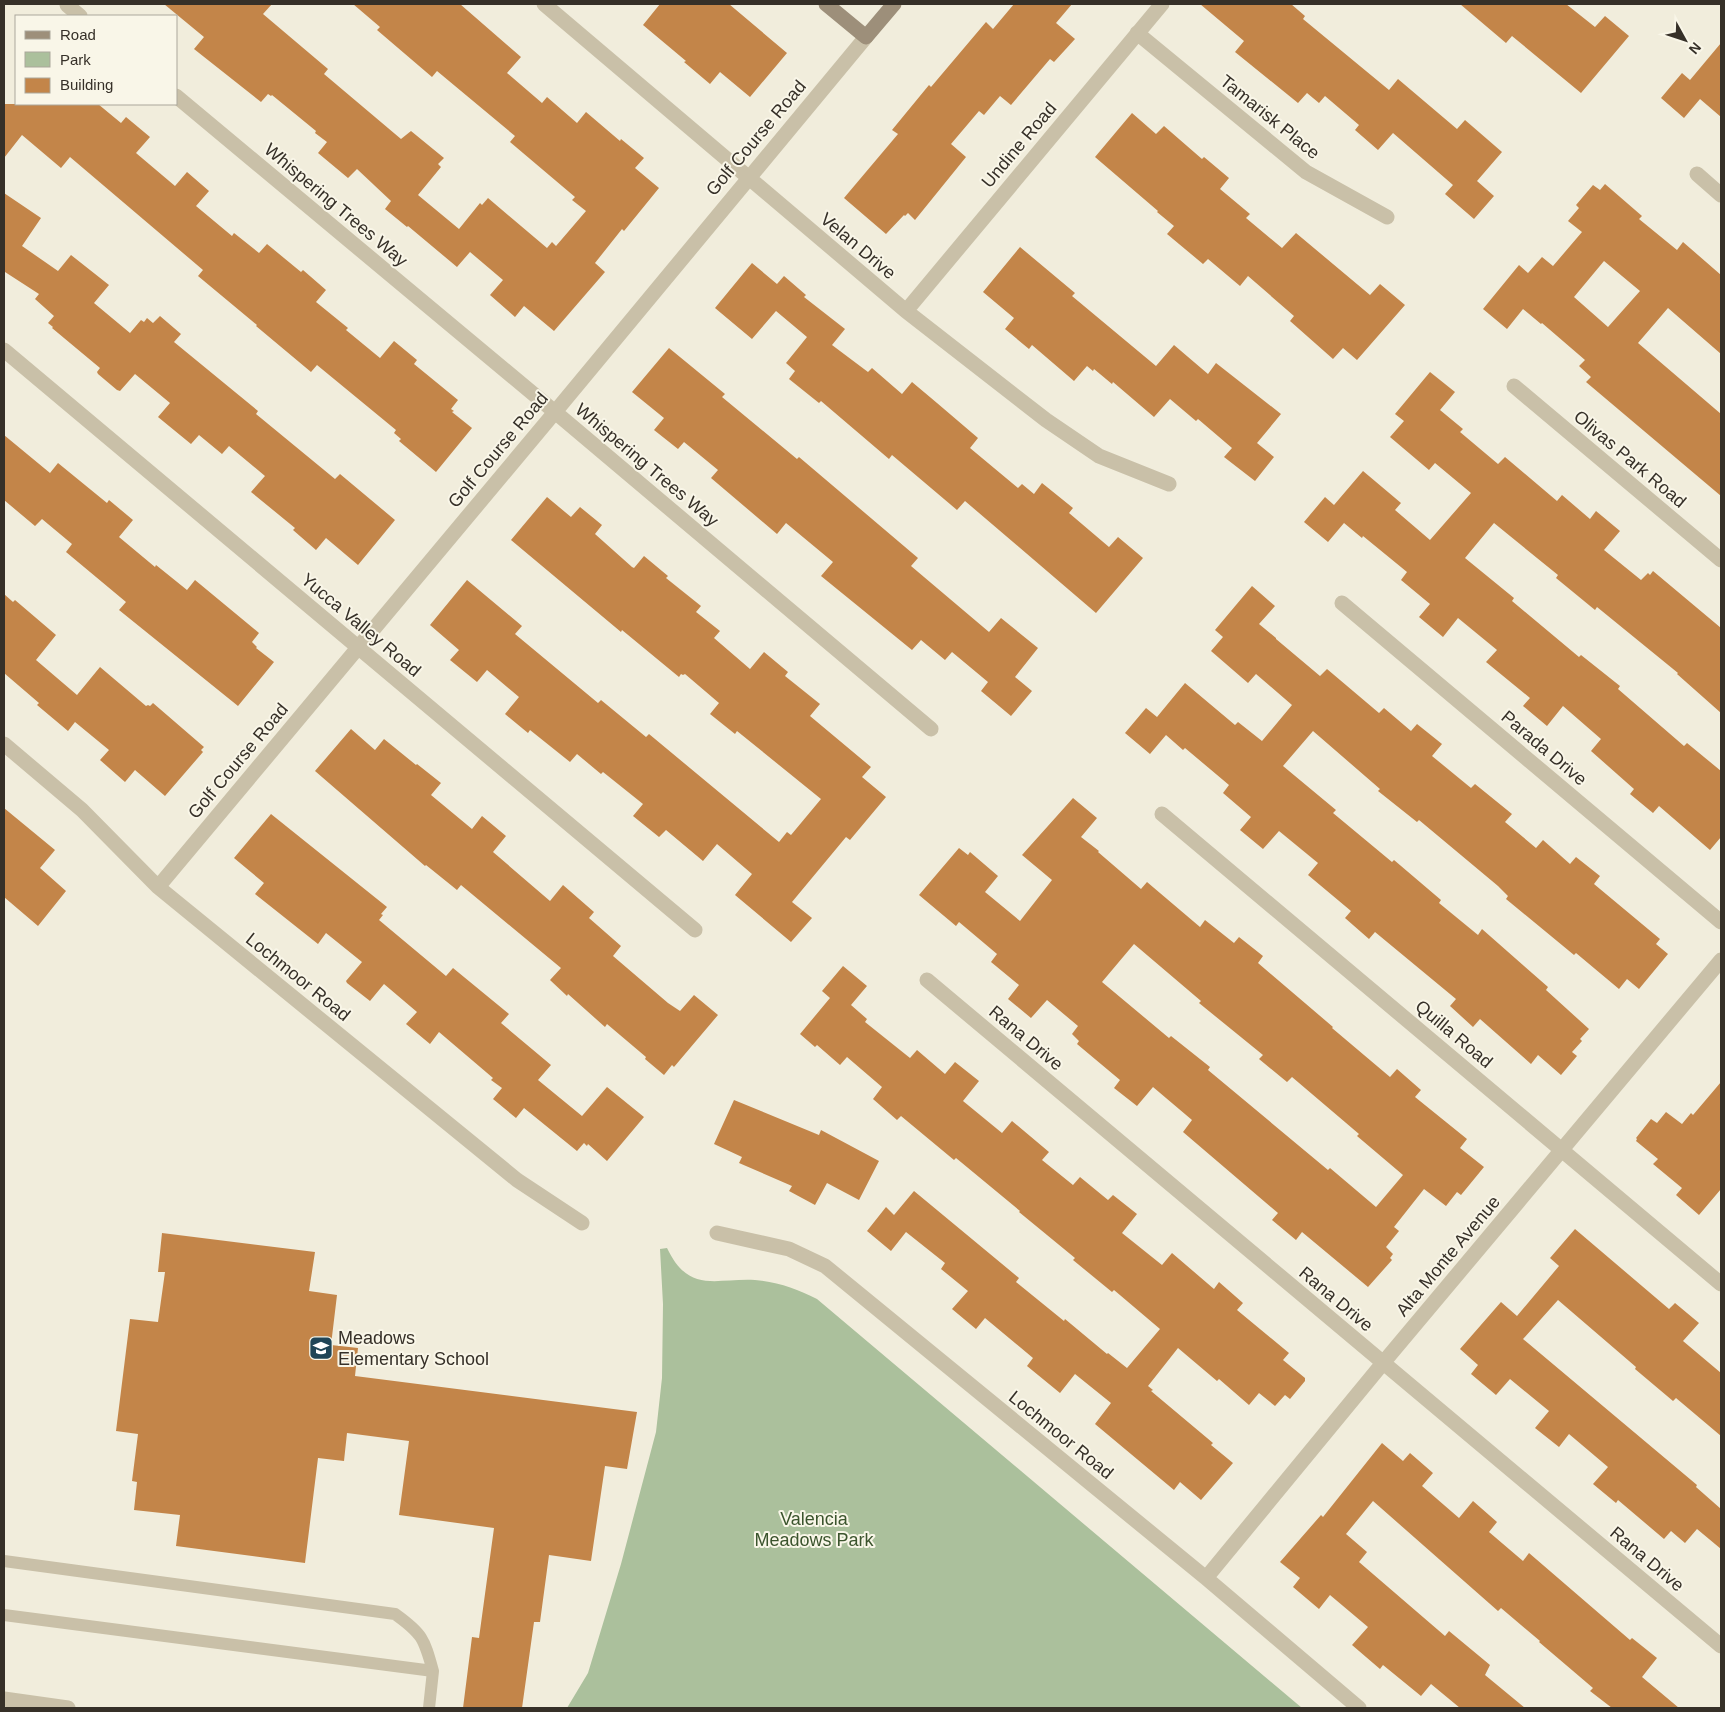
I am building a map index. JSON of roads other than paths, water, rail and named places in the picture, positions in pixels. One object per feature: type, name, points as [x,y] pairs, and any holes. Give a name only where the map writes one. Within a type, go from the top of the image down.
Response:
[{"type":"street","name":"Velan Drive","points":[[544,4],[906,311],[1046,420],[1099,456],[1169,484]]},
{"type":"street","points":[[826,4],[866,37],[894,4]]},
{"type":"street","name":"Undine Road","points":[[906,311],[1162,4]]},
{"type":"street","points":[[67,5],[79,15]]},
{"type":"street","name":"Tamarisk Place","points":[[1137,33],[1306,172],[1387,217]]},
{"type":"street","name":"Golf Course Road","points":[[158,887],[555,412],[748,176],[866,37]]},
{"type":"street","name":"Whispering Trees Way","points":[[178,98],[555,412],[931,730]]},
{"type":"street","points":[[1697,174],[1721,195]]},
{"type":"street","name":"Yucca Valley Road","points":[[4,350],[694,930]]},
{"type":"street","name":"Olivas Park Road","points":[[1514,386],[1721,560]]},
{"type":"street","name":"Parada Drive","points":[[1342,604],[1721,922]]},
{"type":"street","name":"Lochmoor Road","points":[[4,744],[82,810],[158,887],[517,1180],[582,1223]]},
{"type":"street","name":"Quilla Road","points":[[1162,814],[1721,1284]]},
{"type":"street","name":"Alta Monte Avenue","points":[[1206,1578],[1383,1362],[1721,960]]},
{"type":"street","name":"Rana Drive","points":[[927,980],[1721,1646]]},
{"type":"street","name":"Lochmoor Road","points":[[717,1233],[789,1249],[825,1266],[1206,1578],[1359,1708]]},
{"type":"street","points":[[4,1699],[68,1708]]},
{"type":"lane","points":[[4,1561],[395,1614],[413,1627],[425,1643],[433,1672],[428,1708]]},
{"type":"lane","points":[[4,1616],[433,1672]]},
{"type":"place","name":"Meadows Elementary School","points":[[321,1348]]},
{"type":"park label","name":"Valencia Meadows Park","points":[[814,1529]]}]
